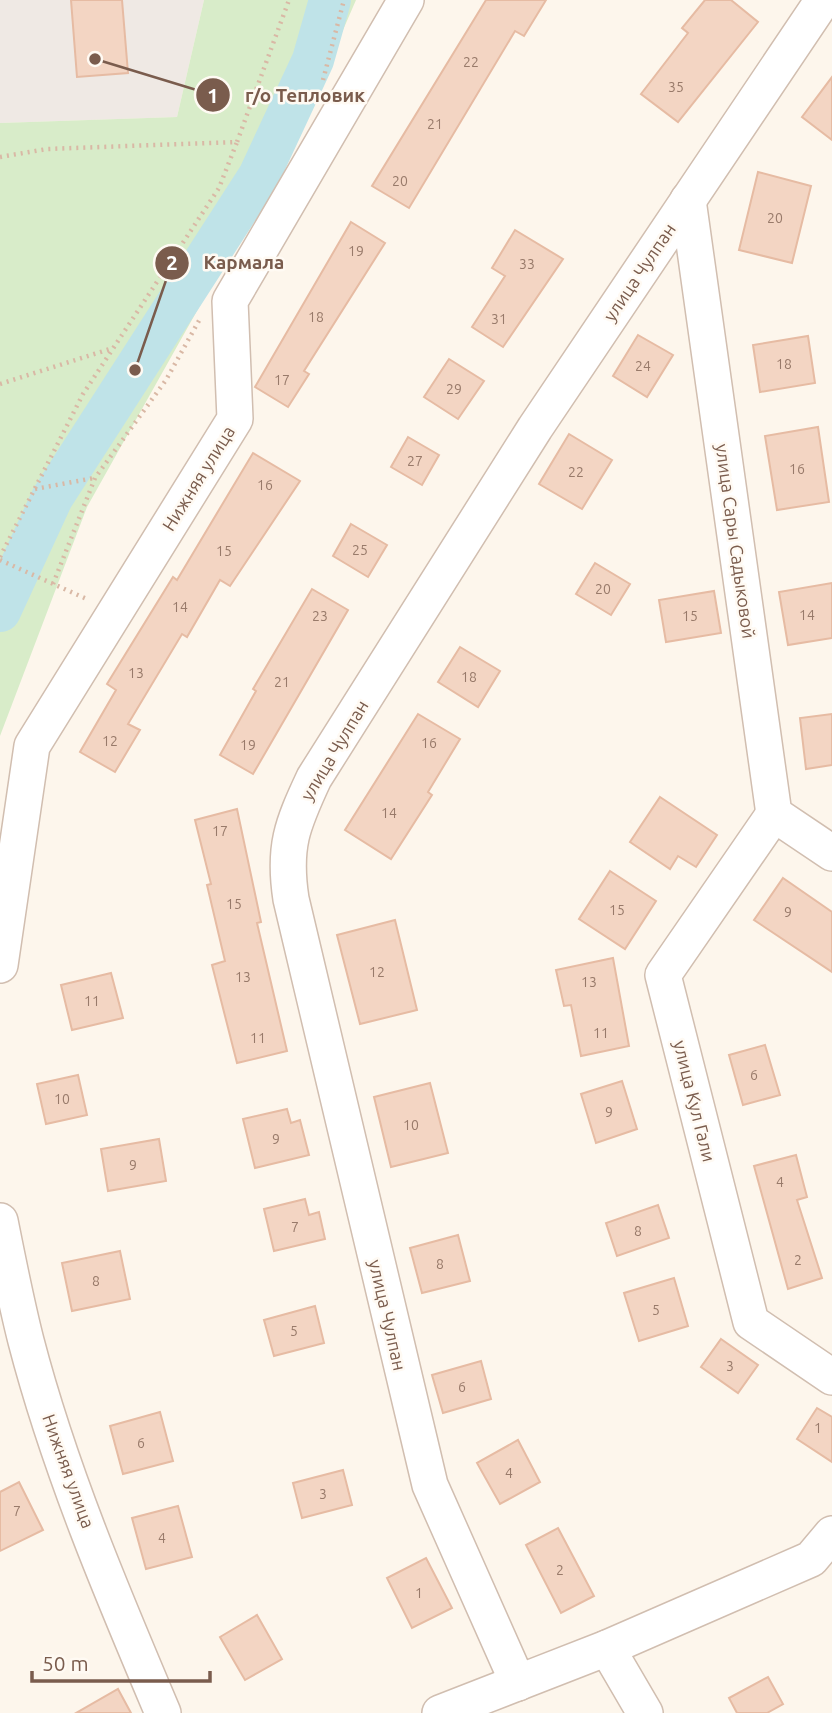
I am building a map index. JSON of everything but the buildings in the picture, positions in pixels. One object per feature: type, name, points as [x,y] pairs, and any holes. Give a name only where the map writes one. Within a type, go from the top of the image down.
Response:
[{"type":"street","name":"Нижняя улица","points":[[0,965],[32,746],[235,419],[230,302],[406,0]]},
{"type":"street","name":"улица Чулпан","points":[[518,1683],[430,1485],[294,913],[287,851],[296,816],[314,778],[535,428],[823,0]]},
{"type":"street","name":"улица Сары Садыковой","points":[[688,200],[774,814]]},
{"type":"street","points":[[774,814],[832,853]]},
{"type":"street","name":"улица Кул Гали","points":[[774,814],[663,975],[751,1322],[832,1377]]},
{"type":"street","name":"Нижняя улица","points":[[0,1221],[26,1342],[44,1403],[76,1495],[163,1713]]},
{"type":"street","points":[[440,1713],[607,1648],[811,1559],[832,1534]]},
{"type":"street","points":[[607,1648],[645,1713]]},
{"type":"path","points":[[115,612],[2,560],[83,394],[219,188],[289,0]]},
{"type":"path","points":[[0,157],[47,149],[237,142]]},
{"type":"path","points":[[0,384],[114,348]]},
{"type":"path","points":[[36,489],[95,478]]},
{"type":"shaded area","points":[[0,0],[204,0],[177,117],[0,123]]},
{"type":"green space","points":[[204,0],[356,0],[304,120],[87,507],[0,736],[0,123],[177,117]]},
{"type":"waterway","points":[[0,611],[52,498],[259,176],[313,60],[330,0]]},
{"type":"place","name":"г/о Тепловик","points":[[95,59]]},
{"type":"place","name":"Кармала","points":[[135,370]]}]
